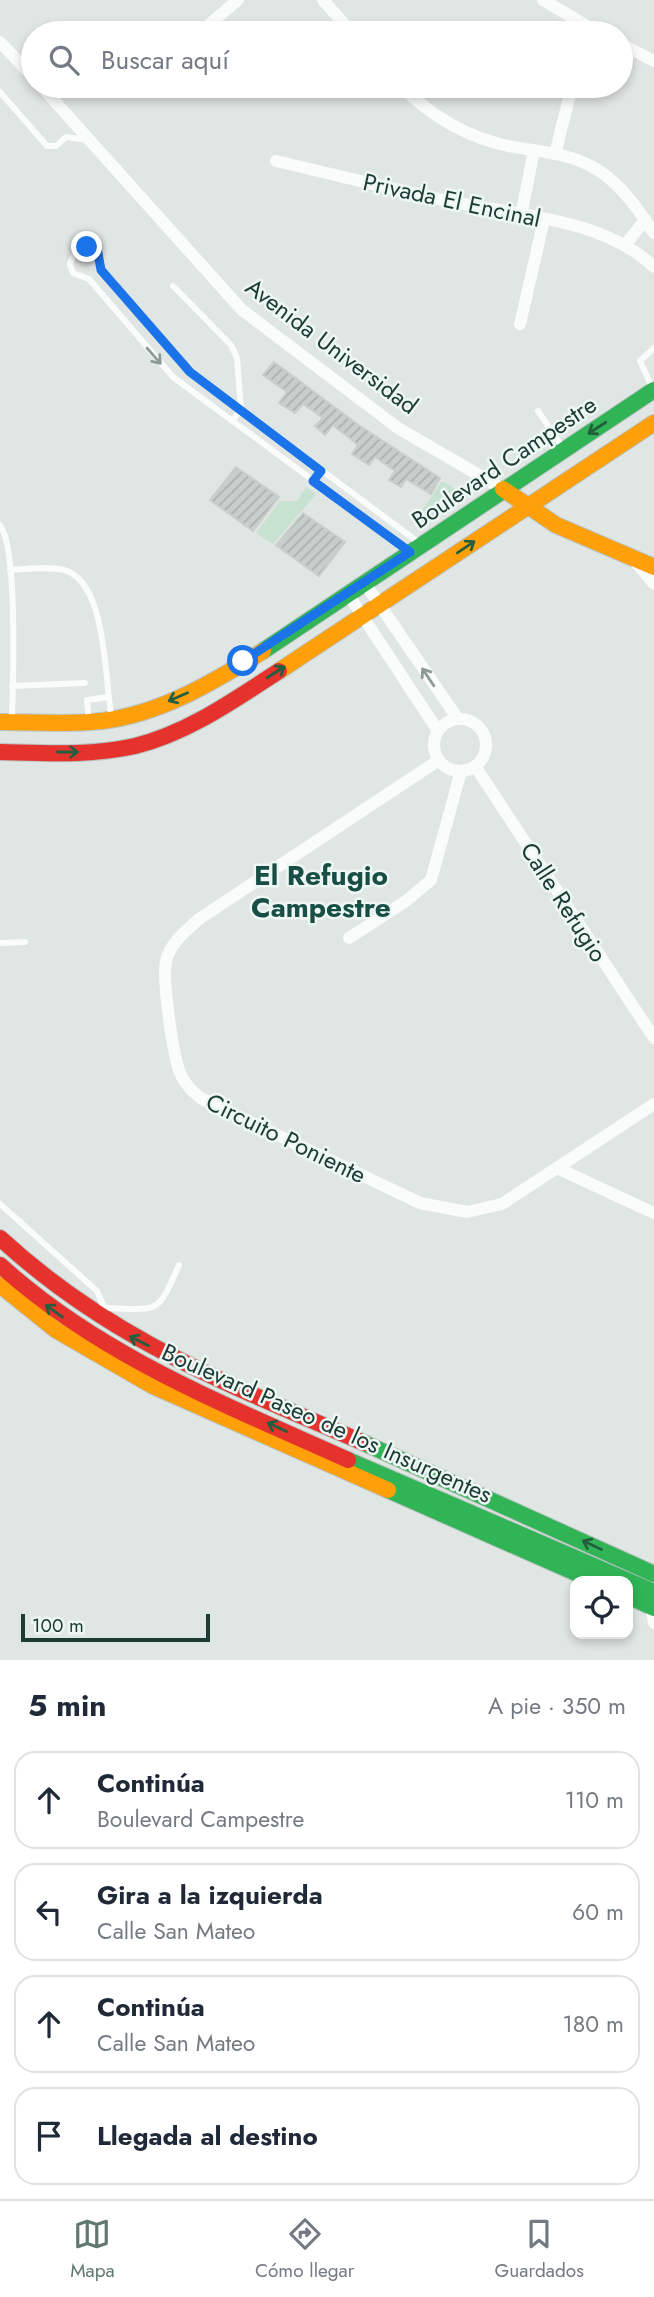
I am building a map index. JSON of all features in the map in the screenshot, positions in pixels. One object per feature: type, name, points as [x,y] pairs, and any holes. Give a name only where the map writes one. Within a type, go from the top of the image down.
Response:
[{"type":"main road","name":"Boulevard Campestre","points":[[6,722],[112,720],[146,710],[193,690],[348,594],[654,391]]},
{"type":"main road","name":"Boulevard Campestre","points":[[0,752],[88,752],[154,741],[191,725],[236,699],[654,424]]},
{"type":"main road","name":"Avenida Universidad","points":[[503,489],[525,508],[589,541],[654,568]]},
{"type":"main road","points":[[0,1238],[58,1291],[110,1326],[174,1360],[510,1507],[654,1574]]},
{"type":"main road","name":"Boulevard Paseo de los Insurgentes","points":[[0,1265],[62,1317],[124,1355],[653,1608]]},
{"type":"main road","name":"Boulevard Paseo de los Insurgentes","points":[[0,1285],[57,1331],[153,1386],[583,1576]]},
{"type":"main road","name":"Boulevard Paseo de los Insurgentes","points":[[633,1598],[653,1608]]},
{"type":"street","points":[[213,21],[237,0]]},
{"type":"street","points":[[323,0],[341,21]]},
{"type":"street","points":[[543,0],[572,21]]},
{"type":"street","points":[[1,49],[21,66]]},
{"type":"street","points":[[633,50],[654,61]]},
{"type":"street","name":"Avenida Universidad","points":[[52,98],[242,310],[398,428],[503,489]]},
{"type":"street","points":[[413,98],[445,122],[482,139],[573,158],[601,172],[616,184],[654,233]]},
{"type":"street","points":[[555,154],[569,98]]},
{"type":"street","points":[[521,216],[534,150]]},
{"type":"street","name":"Privada El Encinal","points":[[276,161],[580,227],[625,245],[654,267]]},
{"type":"street","points":[[520,324],[544,220]]},
{"type":"street","points":[[625,245],[645,220]]},
{"type":"street","points":[[633,559],[654,584]]},
{"type":"street","points":[[364,582],[458,719]]},
{"type":"street","points":[[348,594],[438,731]]},
{"type":"street","points":[[458,719],[468,720],[483,732],[486,751],[475,766],[461,771],[452,770],[439,760],[434,746],[438,731],[447,722],[458,719]]},
{"type":"street","name":"Circuito Poniente","points":[[439,760],[199,919],[180,935],[171,948],[165,970],[171,1027],[180,1073],[189,1089],[202,1099],[420,1203],[440,1209],[467,1212],[493,1207],[559,1169],[654,1104]]},
{"type":"street","name":"Calle Refugio","points":[[475,766],[654,1038]]},
{"type":"street","points":[[349,938],[406,901],[431,880],[461,771]]},
{"type":"street","points":[[559,1169],[654,1213]]},
{"type":"lane","points":[[0,92],[47,146],[56,146],[66,137],[89,140]]},
{"type":"lane","points":[[83,248],[93,249],[101,260],[101,270],[177,359],[416,548],[313,481],[173,377],[89,279],[77,277],[71,269],[75,252],[83,248]]},
{"type":"lane","points":[[89,279],[101,270]]},
{"type":"lane","points":[[173,286],[231,345],[237,358],[240,409],[232,421]]},
{"type":"lane","points":[[654,348],[639,361],[654,391]]},
{"type":"lane","points":[[538,411],[564,449]]},
{"type":"lane","points":[[313,481],[321,471]]},
{"type":"lane","points":[[0,525],[8,540],[10,570],[12,686],[6,722]]},
{"type":"lane","points":[[10,570],[63,570],[75,575],[85,585],[98,618],[112,720]]},
{"type":"lane","points":[[0,611],[11,612]]},
{"type":"lane","points":[[12,686],[85,683]]},
{"type":"lane","points":[[89,722],[87,700],[108,697]]},
{"type":"lane","points":[[0,943],[25,942]]},
{"type":"lane","points":[[0,1204],[97,1291],[107,1308],[110,1326]]},
{"type":"lane","points":[[107,1308],[148,1309],[162,1302],[179,1265]]},
{"type":"green space","points":[[442,481],[465,495],[420,526],[415,521]]},
{"type":"green space","points":[[306,487],[316,494],[273,544],[256,533],[280,501],[297,501]]},
{"type":"building","points":[[274,362],[357,424],[440,478],[431,494],[406,479],[401,487],[389,480],[395,471],[375,457],[369,465],[352,454],[358,445],[333,425],[325,435],[315,426],[323,418],[303,404],[295,413],[279,403],[287,392],[263,375]]},
{"type":"building","points":[[236,467],[279,497],[253,531],[210,500]]},
{"type":"building","points":[[303,513],[345,542],[319,576],[276,545]]},
{"type":"traffic: fast","points":[[263,651],[654,390]]},
{"type":"traffic: fast","points":[[364,1443],[654,1574]]},
{"type":"traffic: fast","points":[[348,1460],[654,1592]]},
{"type":"traffic: fast","points":[[388,1490],[583,1576]]},
{"type":"traffic: fast","points":[[633,1598],[654,1608]]},
{"type":"traffic: slow","points":[[279,671],[654,423]]},
{"type":"traffic: slow","points":[[503,489],[556,525],[654,567]]},
{"type":"traffic: slow","points":[[0,722],[76,723],[124,717],[186,695],[263,651]]},
{"type":"traffic: slow","points":[[0,1285],[56,1330],[153,1386],[388,1490]]},
{"type":"traffic: jam","points":[[0,752],[85,753],[135,746],[192,724],[279,671]]},
{"type":"traffic: jam","points":[[0,1238],[42,1274],[128,1332],[218,1379],[364,1443]]},
{"type":"traffic: jam","points":[[0,1265],[79,1326],[122,1352],[211,1398],[348,1460]]},
{"type":"district","name":"El Refugio Campestre","points":[[321,891]]},
{"type":"route","points":[[87,247],[98,253],[101,270],[190,372],[321,471],[313,481],[410,552],[243,661]]}]
